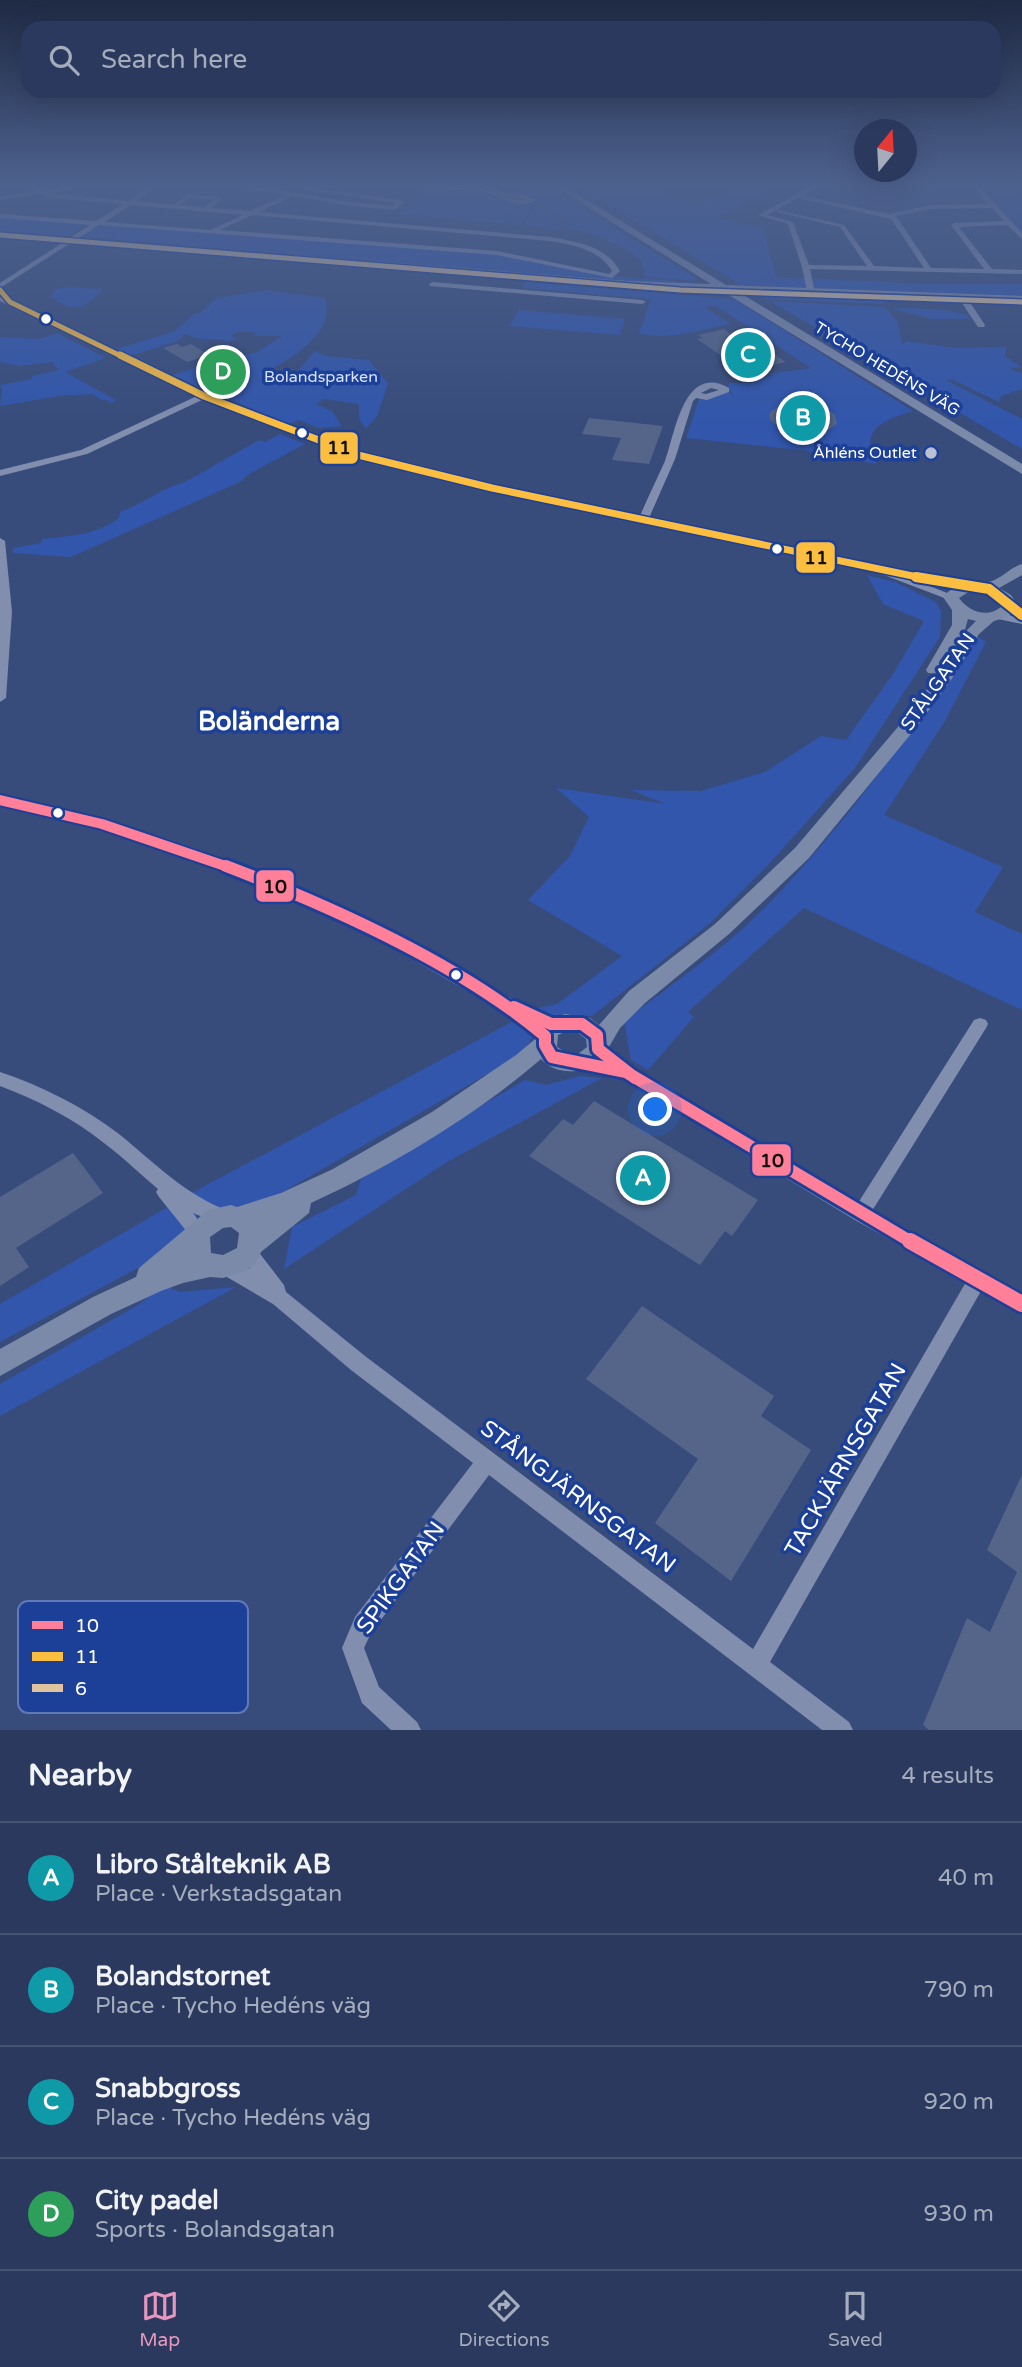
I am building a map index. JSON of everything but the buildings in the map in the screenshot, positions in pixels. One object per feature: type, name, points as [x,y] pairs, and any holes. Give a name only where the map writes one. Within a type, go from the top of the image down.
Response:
[{"type":"main road","points":[[392,266],[628,284],[810,292]]},
{"type":"main road","name":"TYCHO HEDÉNS VÄG","points":[[689,266],[758,299],[1021,467]]},
{"type":"main road","name":"TYCHO HEDÉNS VÄG","points":[[696,266],[1021,467]]},
{"type":"main road","points":[[691,287],[704,281],[694,269]]},
{"type":"main road","points":[[628,284],[1022,300]]},
{"type":"main road","points":[[758,299],[759,294],[769,292]]},
{"type":"main road","points":[[1022,568],[1000,583],[956,591],[956,603],[974,615],[993,617],[1013,607],[1022,582]]},
{"type":"main road","points":[[975,587],[996,592],[1013,607]]},
{"type":"main road","name":"STÅLGATAN","points":[[887,750],[959,627],[962,618],[956,603]]},
{"type":"main road","name":"STÅLGATAN","points":[[585,1054],[637,997],[722,929],[802,853],[943,680],[973,631],[993,617]]},
{"type":"main road","name":"STÅLGATAN","points":[[582,1024],[637,997]]},
{"type":"main road","points":[[491,1088],[565,1022],[582,1024],[592,1030],[585,1054]]},
{"type":"main road","points":[[548,1035],[546,1051],[585,1054]]},
{"type":"main road","points":[[0,1365],[107,1304],[171,1275],[235,1264],[277,1222],[338,1178],[491,1088],[528,1072],[585,1054]]},
{"type":"main road","points":[[107,1304],[164,1265],[208,1223],[268,1210],[338,1178]]},
{"type":"main road","points":[[229,1217],[250,1228],[250,1248]]},
{"type":"main road","points":[[197,1235],[197,1255],[218,1266]]},
{"type":"street","points":[[32,266],[9,281],[0,292],[10,302],[204,396],[358,455],[434,475],[888,573],[975,587]]},
{"type":"street","points":[[560,266],[612,276],[616,271],[613,266]]},
{"type":"street","points":[[870,266],[873,270]]},
{"type":"street","points":[[926,266],[930,271]]},
{"type":"street","points":[[985,266],[990,272]]},
{"type":"street","points":[[810,292],[806,267],[1022,272]]},
{"type":"street","points":[[516,290],[525,276]]},
{"type":"street","points":[[433,284],[642,302]]},
{"type":"street","points":[[963,299],[981,326]]},
{"type":"street","points":[[643,520],[670,459],[689,401],[698,392]]},
{"type":"street","points":[[0,473],[83,452],[204,396]]},
{"type":"street","points":[[0,541],[6,612],[0,698]]},
{"type":"street","points":[[888,573],[956,603]]},
{"type":"street","points":[[993,617],[1022,621]]},
{"type":"street","points":[[0,800],[103,821],[253,875],[357,923],[502,1002],[548,1035]]},
{"type":"street","points":[[861,1214],[981,1024]]},
{"type":"street","points":[[585,1054],[626,1072],[861,1214],[1022,1304]]},
{"type":"street","points":[[0,1079],[31,1090],[97,1128],[151,1175],[190,1203],[229,1217]]},
{"type":"street","points":[[151,1175],[197,1235]]},
{"type":"street","name":"STÅNGJÄRNSGATAN","points":[[250,1248],[287,1302]]},
{"type":"street","name":"STÅNGJÄRNSGATAN","points":[[218,1266],[246,1276],[287,1302],[358,1363],[841,1730]]},
{"type":"street","name":"TACKJÄRNSGATAN","points":[[756,1665],[978,1279]]},
{"type":"street","name":"SPIKGATAN","points":[[409,1730],[370,1695],[353,1648],[363,1625],[487,1461]]},
{"type":"green space","points":[[427,266],[561,266],[612,276],[699,283],[635,283]]},
{"type":"green space","points":[[643,266],[676,266],[696,278],[694,281],[644,277]]},
{"type":"green space","points":[[709,266],[773,266],[776,277],[924,284],[1022,284],[1022,297],[741,285]]},
{"type":"green space","points":[[525,282],[734,299],[913,411],[883,423],[872,435],[870,443],[877,464],[801,450],[686,438],[699,399],[728,392],[735,398],[728,389],[729,383],[752,383],[774,375],[768,374],[811,368],[716,306],[705,307],[731,324],[673,335],[650,335],[639,333],[651,299],[522,288]]},
{"type":"green space","points":[[66,287],[102,291],[89,302],[73,307],[51,297],[54,290]]},
{"type":"green space","name":"Bolandsparken","points":[[267,290],[325,298],[327,310],[324,322],[310,342],[269,371],[298,371],[315,351],[326,356],[369,360],[388,384],[377,416],[366,429],[359,418],[359,404],[323,399],[316,404],[332,411],[342,426],[318,428],[299,420],[289,424],[217,394],[239,385],[241,380],[210,392],[173,375],[228,357],[256,353],[282,336],[255,336],[254,332],[238,332],[231,336],[237,339],[228,342],[185,334],[178,341],[130,356],[117,349],[175,331],[217,298]]},
{"type":"green space","points":[[762,295],[881,298],[884,304],[766,299]]},
{"type":"green space","points":[[770,301],[885,307],[898,322],[902,344],[907,341],[954,348],[1006,347],[1005,356],[1021,367],[1010,368],[1022,374],[1022,389],[1001,396],[999,402],[951,379],[946,380],[1022,419],[1022,449]]},
{"type":"green space","points":[[890,308],[946,310],[971,319],[931,319]]},
{"type":"green space","points":[[519,310],[625,319],[620,335],[509,326]]},
{"type":"green space","points":[[57,333],[106,358],[65,372],[116,400],[110,404],[92,394],[59,396],[0,406],[0,385],[59,370],[52,362],[19,366],[0,362],[0,337],[40,339]]},
{"type":"green space","points":[[280,434],[305,444],[247,475],[242,481],[71,557],[13,553],[13,548],[41,543],[42,539],[82,534],[110,524],[119,518],[120,512],[185,482],[259,440],[265,442]]},
{"type":"green space","points":[[867,575],[895,582],[936,602],[941,611],[940,637],[855,768],[768,865],[709,924],[592,1016],[545,1018],[522,1054],[255,1208],[203,1209],[166,1253],[0,1342],[0,1304],[199,1189],[538,1008],[557,1004],[622,956],[528,900],[570,856],[589,817],[556,788],[666,804],[631,790],[701,791],[765,772],[821,736],[846,740],[893,674],[924,621],[883,604]]},
{"type":"green space","points":[[977,636],[986,642],[945,721],[884,815],[1003,867],[975,912],[1022,934],[1022,1010],[804,908],[688,1012],[694,1017],[648,1070],[631,1060],[624,1021],[722,946],[759,914],[804,866],[906,737]]},
{"type":"green space","points":[[580,1076],[602,1078],[447,1162],[284,1269],[292,1227],[356,1195],[362,1175],[525,1080],[546,1085]]},
{"type":"green space","points":[[163,1285],[180,1292],[236,1287],[0,1416],[0,1384],[138,1305]]},
{"type":"transit line","name":"6","points":[[380,266],[680,290],[1022,302]]},
{"type":"transit line","name":"11","points":[[0,290],[10,302],[204,396],[358,455],[492,488],[888,573],[989,589],[1022,615]]},
{"type":"transit line","name":"10","points":[[0,800],[102,824],[201,857],[298,896],[392,941],[491,995],[528,1021],[545,1036],[545,1045],[552,1057],[626,1072],[861,1214],[1022,1304]]},
{"type":"transit line","name":"10","points":[[514,1007],[551,1024],[582,1024],[597,1035],[598,1049],[635,1078]]},
{"type":"place","name":"Snabbgross","points":[[748,355]]},
{"type":"place","name":"City padel","points":[[223,372]]},
{"type":"place","name":"Bolandstornet","points":[[803,418]]},
{"type":"place","name":"Åhléns Outlet","points":[[931,453]]},
{"type":"place","name":"Libro Stålteknik AB","points":[[643,1178]]},
{"type":"district","name":"Boländerna","points":[[269,721]]}]
